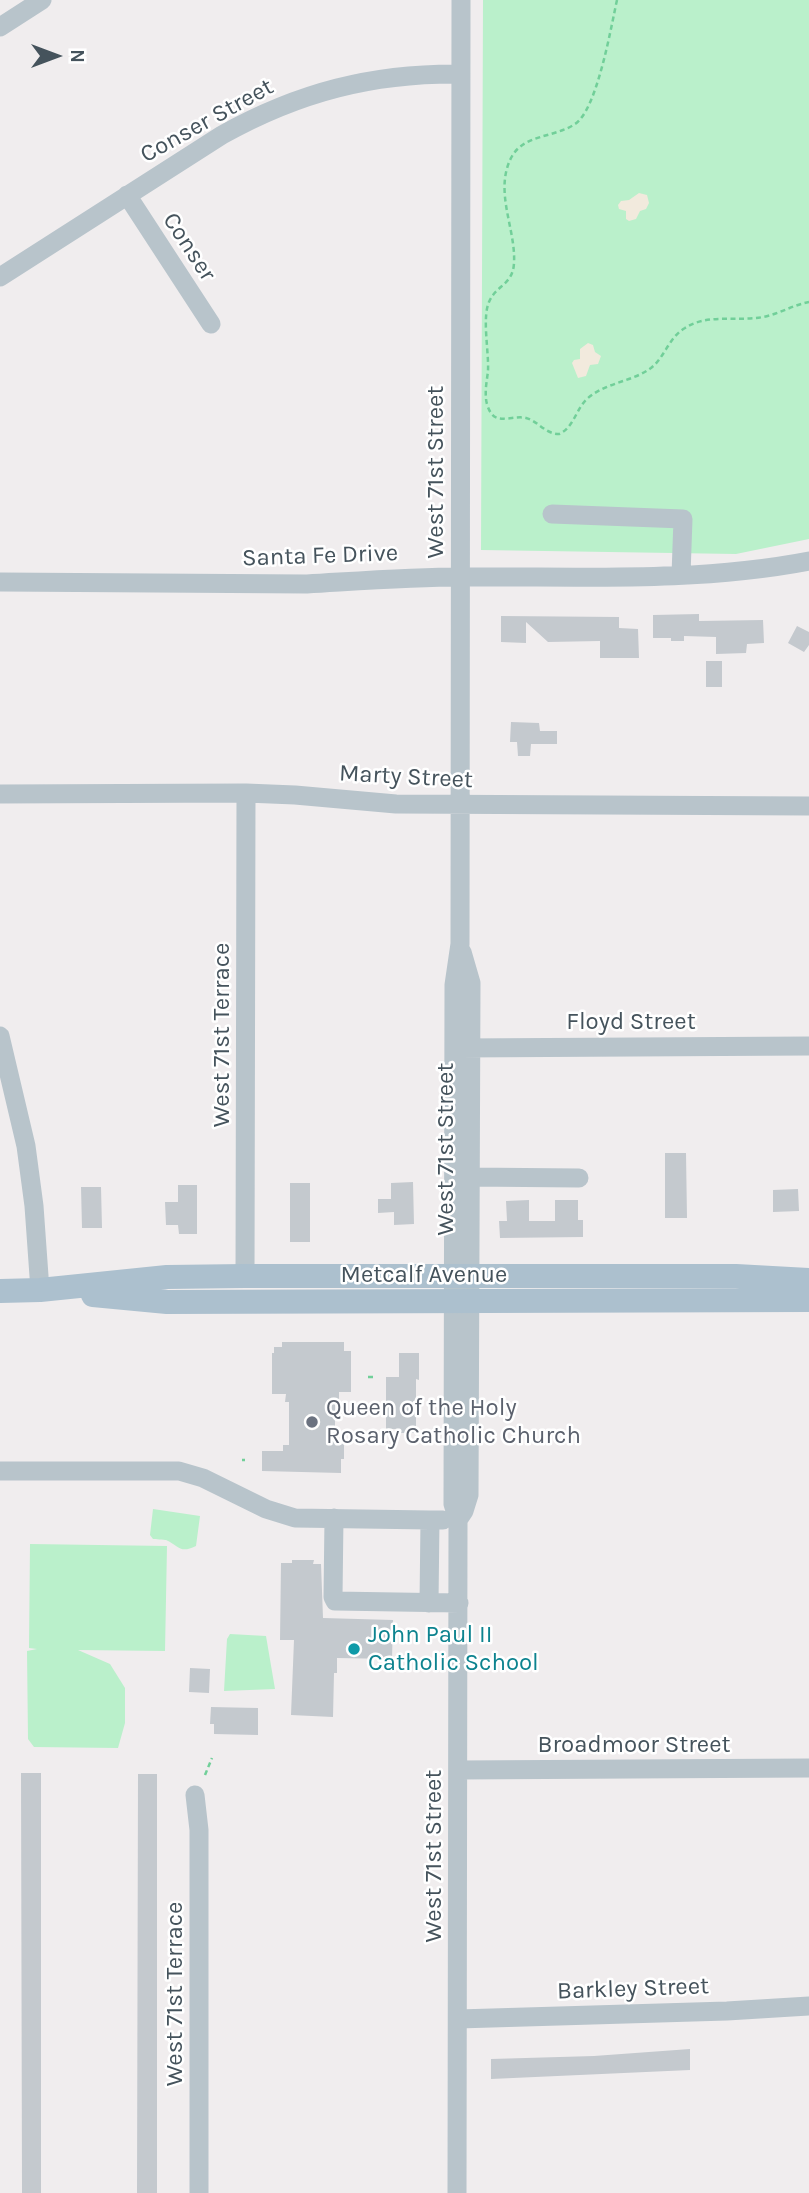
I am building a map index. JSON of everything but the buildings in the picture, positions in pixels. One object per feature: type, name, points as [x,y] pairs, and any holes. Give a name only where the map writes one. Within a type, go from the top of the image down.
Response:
[{"type":"main road","name":"Metcalf Avenue","points":[[0,1291],[40,1290],[167,1277],[462,1274],[736,1276],[809,1280]]},
{"type":"main road","name":"Metcalf Avenue","points":[[40,1290],[167,1302],[809,1300]]},
{"type":"street","points":[[0,27],[42,0]]},
{"type":"street","name":"West 71st Street","points":[[457,2193],[459,1603],[458,1520],[453,1504],[462,1274],[462,1048],[471,983],[460,944],[461,0]]},
{"type":"street","name":"Conser Street","points":[[0,277],[254,116],[345,84],[382,77],[461,74]]},
{"type":"street","name":"Conser","points":[[127,195],[211,324]]},
{"type":"street","points":[[552,514],[683,519],[681,576]]},
{"type":"street","name":"Santa Fe Drive","points":[[0,582],[307,584],[460,576],[681,576],[809,561]]},
{"type":"street","name":"Marty Street","points":[[0,794],[246,793],[396,804],[809,806]]},
{"type":"street","name":"West 71st Terrace","points":[[246,793],[246,1276]]},
{"type":"street","points":[[0,1036],[26,1146],[34,1206],[40,1290]]},
{"type":"street","name":"Floyd Street","points":[[462,1048],[809,1046]]},
{"type":"street","name":"West 71st Street","points":[[462,1048],[470,1177],[462,1274]]},
{"type":"street","points":[[470,1177],[579,1178]]},
{"type":"street","points":[[0,1471],[179,1471],[203,1478],[279,1513],[296,1518],[458,1520]]},
{"type":"street","points":[[334,1518],[332,1597],[338,1602],[459,1603]]},
{"type":"street","points":[[429,1603],[430,1520]]},
{"type":"street","name":"Broadmoor Street","points":[[458,1770],[809,1768]]},
{"type":"street","name":"West 71st Terrace","points":[[195,1795],[199,1830],[199,2193]]},
{"type":"street","name":"Barkley Street","points":[[458,2019],[809,2006]]},
{"type":"path","points":[[617,0],[601,71],[582,118],[558,132],[524,143],[508,164],[504,191],[514,259],[510,278],[493,295],[487,308],[486,399],[491,413],[498,418],[526,418],[548,431],[559,433],[567,428],[579,407],[592,394],[652,367],[672,338],[688,326],[708,320],[763,317],[809,302]]},
{"type":"path","points":[[368,1377],[373,1377]]},
{"type":"path","points":[[205,1775],[212,1758]]},
{"type":"green space","points":[[483,0],[809,0],[809,539],[736,554],[481,550]]},
{"type":"green space","points":[[153,1509],[200,1516],[196,1546],[183,1549],[166,1540],[153,1539],[150,1535]]},
{"type":"green space","points":[[30,1544],[167,1546],[165,1651],[78,1650],[110,1664],[125,1688],[125,1723],[118,1748],[34,1747],[28,1739],[27,1651],[37,1649],[29,1648]]},
{"type":"green space","points":[[230,1634],[266,1636],[275,1689],[224,1691],[227,1639]]},
{"type":"sand","points":[[639,193],[647,195],[649,203],[636,219],[629,221],[626,219],[626,211],[619,209],[618,205]]},
{"type":"sand","points":[[588,343],[593,345],[595,352],[601,356],[598,364],[590,365],[586,376],[578,378],[572,363],[580,359],[580,349]]},
{"type":"place","name":"Queen of the Holy Rosary Catholic Church","points":[[312,1422]]},
{"type":"place","name":"John Paul II Catholic School","points":[[354,1649]]}]
